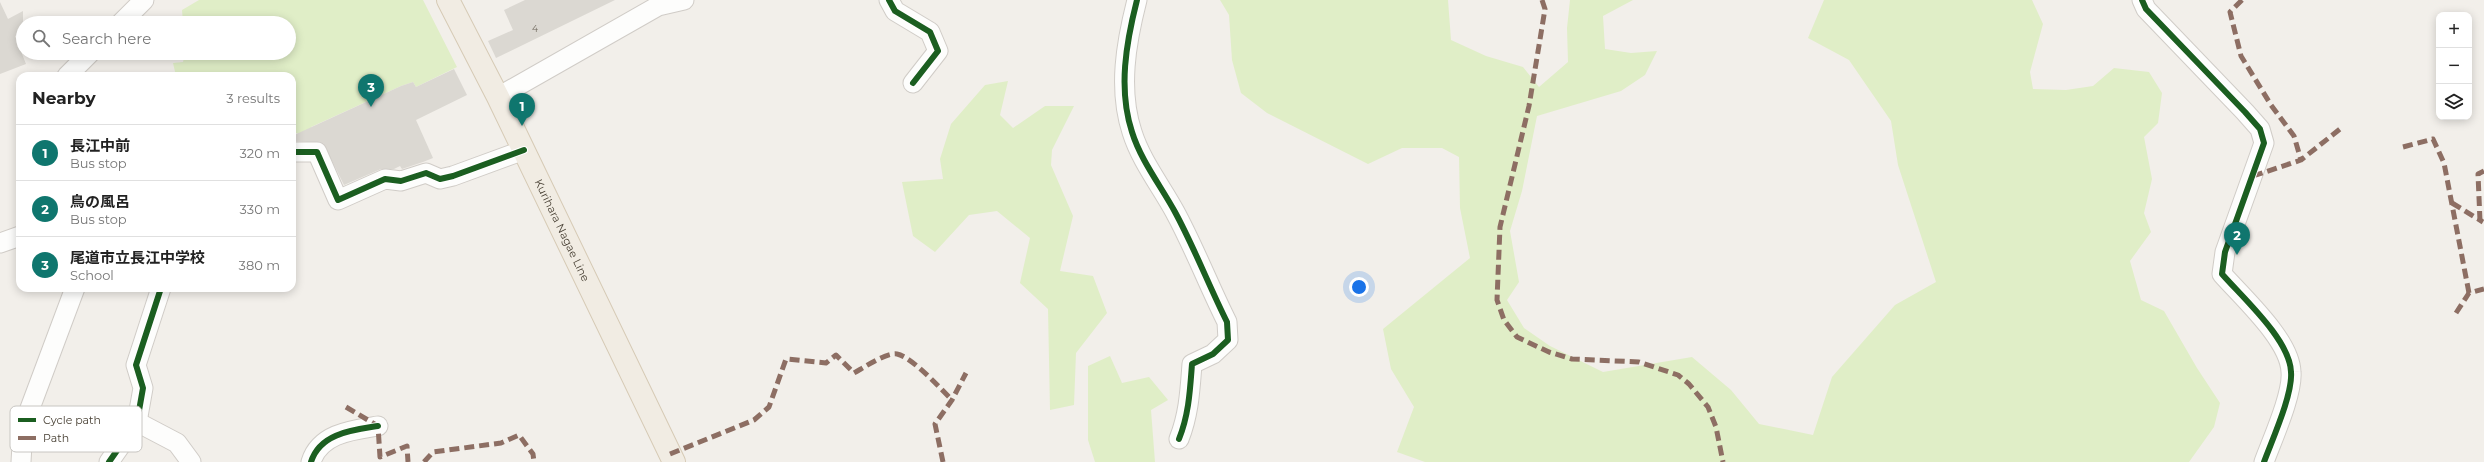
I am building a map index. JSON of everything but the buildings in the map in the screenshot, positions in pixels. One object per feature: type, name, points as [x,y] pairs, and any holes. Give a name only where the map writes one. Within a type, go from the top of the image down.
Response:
[{"type":"main road","name":"Kurihara Nagae Line","points":[[448,0],[498,96],[674,462]]},
{"type":"street","points":[[128,16],[144,0]]},
{"type":"street","points":[[498,96],[658,6],[684,0]]},
{"type":"street","points":[[889,0],[895,11],[930,32],[938,51],[913,83]]},
{"type":"street","points":[[1137,0],[1124,70],[1126,108],[1132,133],[1151,174],[1176,212],[1227,322],[1228,340],[1213,354],[1192,364],[1190,400],[1185,423],[1179,439]]},
{"type":"street","points":[[2142,0],[2146,9],[2260,129],[2264,143],[2226,252],[2222,274],[2275,335],[2290,358],[2292,374],[2286,399],[2264,462]]},
{"type":"street","points":[[71,72],[83,60]]},
{"type":"street","points":[[296,152],[317,152],[338,200],[386,178],[401,181],[426,173],[440,178],[453,176],[524,150]]},
{"type":"street","points":[[0,243],[16,237]]},
{"type":"street","points":[[31,406],[74,292]]},
{"type":"street","points":[[139,406],[142,388],[136,365],[160,292]]},
{"type":"street","points":[[142,424],[177,442],[191,462]]},
{"type":"street","points":[[311,462],[323,443],[337,434],[378,426]]},
{"type":"street","points":[[21,462],[22,452]]},
{"type":"street","points":[[109,462],[116,452]]},
{"type":"green space","points":[[199,0],[423,0],[457,67],[416,87],[413,82],[401,86],[311,127],[313,134],[296,133],[296,72],[175,72],[173,63],[183,62],[183,60],[296,60],[296,16],[182,16],[182,10]]},
{"type":"green space","points":[[1220,0],[1448,0],[1451,40],[1486,56],[1523,67],[1539,87],[1568,62],[1567,28],[1570,0],[1633,0],[1603,16],[1605,49],[1631,53],[1657,51],[1645,75],[1621,91],[1537,116],[1522,191],[1510,231],[1519,282],[1507,300],[1524,328],[1550,346],[1603,372],[1692,357],[1731,390],[1759,424],[1813,435],[1832,377],[1895,305],[1936,282],[1898,165],[1891,121],[1849,60],[1808,38],[1824,0],[2032,0],[2043,24],[2030,72],[2033,89],[2066,90],[2093,86],[2114,68],[2149,72],[2162,93],[2158,123],[2144,137],[2152,179],[2144,213],[2151,232],[2130,261],[2141,300],[2164,311],[2197,368],[2220,403],[2214,427],[2189,462],[1425,462],[1397,452],[1414,407],[1391,369],[1383,329],[1470,258],[1460,208],[1459,157],[1442,148],[1402,148],[1368,164],[1267,113],[1241,93],[1232,60],[1229,15]]},
{"type":"green space","points":[[1008,81],[1000,115],[1013,128],[1045,106],[1074,106],[1052,150],[1051,165],[1073,216],[1060,271],[1093,276],[1107,313],[1076,353],[1074,405],[1050,410],[1048,309],[1020,283],[1030,238],[997,211],[969,215],[935,252],[913,236],[902,182],[943,179],[940,159],[951,124],[985,85]]},
{"type":"green space","points":[[1110,356],[1122,383],[1149,377],[1168,400],[1151,410],[1155,462],[1095,462],[1088,440],[1088,366]]},
{"type":"marked path","points":[[1542,0],[1545,9],[1529,106],[1500,227],[1497,300],[1504,320],[1517,337],[1549,352],[1572,359],[1639,362],[1678,375],[1689,384],[1708,407],[1716,427],[1723,462]]},
{"type":"marked path","points":[[2242,0],[2230,12],[2241,56],[2271,105],[2294,136],[2301,160]]},
{"type":"marked path","points":[[2253,176],[2301,160],[2340,129]]},
{"type":"marked path","points":[[2403,147],[2433,139],[2444,163],[2469,293]]},
{"type":"marked path","points":[[2480,221],[2478,174],[2484,171]]},
{"type":"marked path","points":[[2452,203],[2483,222]]},
{"type":"marked path","points":[[2456,313],[2469,293],[2484,289]]},
{"type":"marked path","points":[[670,454],[754,420],[769,407],[786,359],[826,363],[836,355],[854,373],[887,355],[897,354],[903,356],[918,367],[952,400]]},
{"type":"marked path","points":[[943,462],[935,424],[952,400],[966,373]]},
{"type":"marked path","points":[[346,407],[378,426],[380,457],[407,446],[408,462]]},
{"type":"marked path","points":[[424,462],[433,452],[501,443],[519,435],[533,454],[534,462]]},
{"type":"cycle path","points":[[889,0],[895,11],[930,32],[938,51],[913,83]]},
{"type":"cycle path","points":[[1137,0],[1125,66],[1125,99],[1132,132],[1146,163],[1182,225],[1227,322],[1228,340],[1213,354],[1192,364],[1187,411],[1179,439]]},
{"type":"cycle path","points":[[2142,0],[2146,9],[2260,129],[2264,143],[2225,252],[2222,274],[2264,320],[2283,347],[2289,360],[2291,372],[2289,392],[2264,462]]},
{"type":"cycle path","points":[[296,152],[317,152],[338,200],[385,179],[401,181],[426,173],[440,179],[453,176],[524,150]]},
{"type":"cycle path","points":[[140,406],[143,388],[136,365],[160,292]]},
{"type":"cycle path","points":[[311,462],[315,452],[330,439],[358,429],[378,426]]},
{"type":"cycle path","points":[[109,462],[116,452]]},
{"type":"place","name":"尾道市立長江中学校","points":[[371,107]]},
{"type":"place","name":"長江中前","points":[[522,126]]},
{"type":"place","name":"鳥の風呂","points":[[2237,255]]}]
